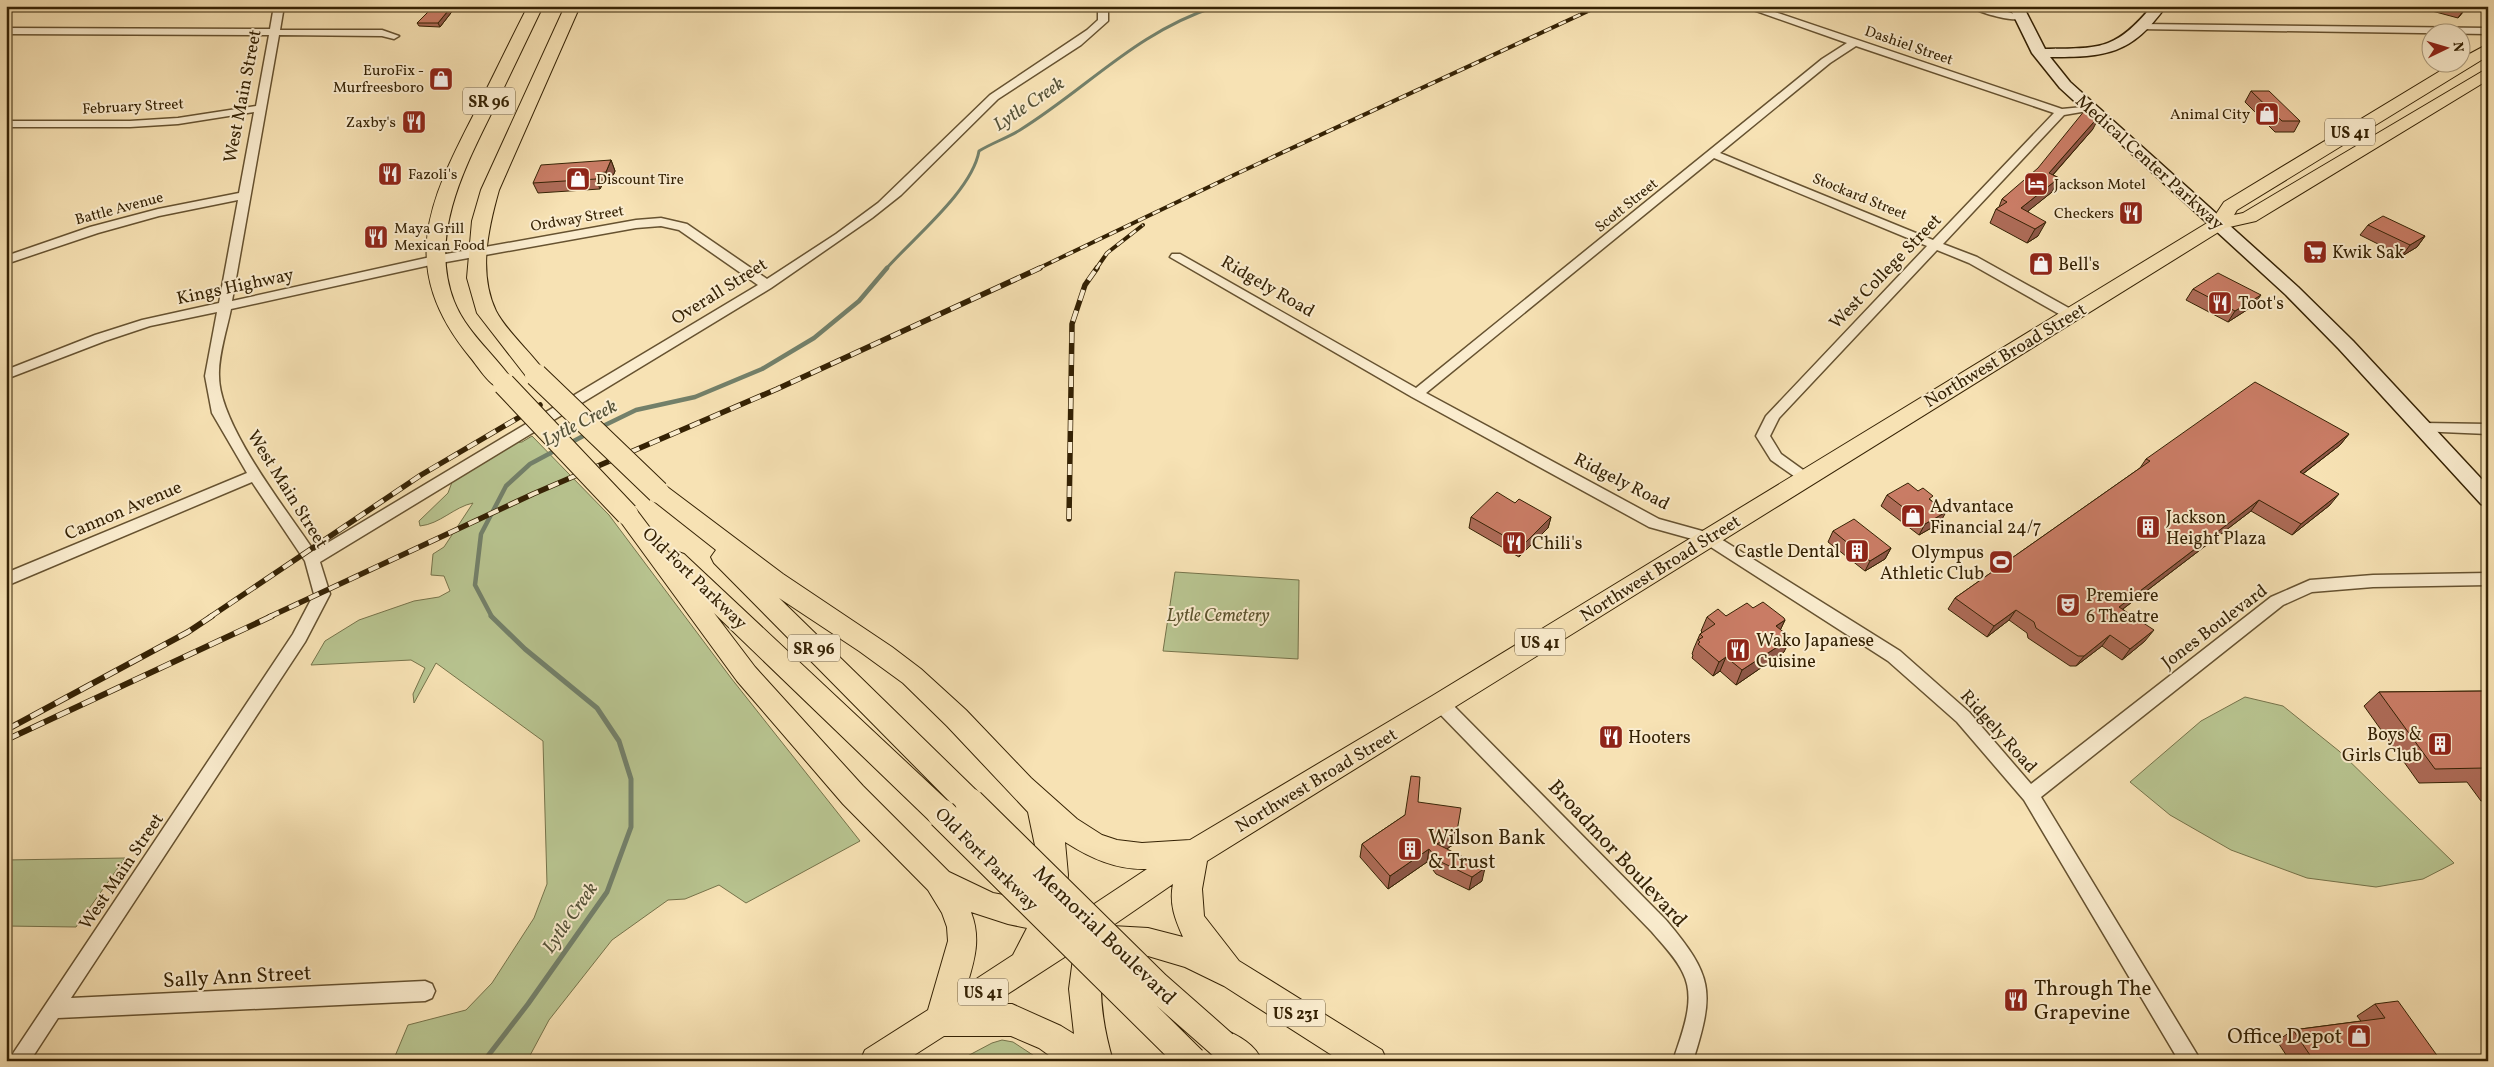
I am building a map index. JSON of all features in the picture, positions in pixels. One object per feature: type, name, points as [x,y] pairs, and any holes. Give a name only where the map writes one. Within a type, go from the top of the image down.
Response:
[{"type":"main road","name":"Old Fort Parkway","points":[[536,6],[448,187],[437,230],[435,260],[441,291],[458,328],[504,384],[627,514],[942,814],[1192,1061]]},
{"type":"main road","name":"Old Fort Parkway","points":[[574,6],[490,190],[481,221],[477,252],[477,278],[487,313],[536,375],[658,492],[970,803]]},
{"type":"main road","points":[[2039,53],[2096,51],[2112,48],[2126,40],[2141,27],[2159,6]]},
{"type":"main road","name":"Medical Center Parkway","points":[[2019,12],[2039,53],[2065,85],[2220,224],[2346,345],[2488,499]]},
{"type":"main road","name":"Northwest Broad Street","points":[[2220,224],[2230,206],[2488,49]]},
{"type":"main road","name":"Northwest Broad Street","points":[[876,1061],[1111,910],[1195,853],[1441,704],[1806,477],[2220,224],[2249,217],[2488,72]]},
{"type":"main road","points":[[2437,79],[2461,89]]},
{"type":"main road","points":[[2393,106],[2417,116]]},
{"type":"main road","points":[[658,492],[790,592],[912,676],[1039,803],[1068,828],[1093,844],[1125,855],[1146,857],[1195,853],[1187,879],[1186,902],[1189,916],[1198,936],[1226,968]]},
{"type":"main road","points":[[627,514],[746,674],[853,795],[938,881],[960,918],[963,934],[956,971],[940,1020],[996,1019],[1014,1021],[1050,1037],[1085,1061]]},
{"type":"main road","name":"Memorial Boulevard","points":[[970,803],[1155,985],[1235,1053]]},
{"type":"main road","points":[[1025,964],[1048,916],[1052,889],[1052,846],[1039,803]]},
{"type":"main road","points":[[938,881],[968,898],[989,906],[1048,916],[1089,914],[1111,910]]},
{"type":"main road","points":[[1097,1061],[1087,1022],[1085,982],[1095,932],[1111,910]]},
{"type":"main road","points":[[1025,964],[1065,946],[1092,941],[1138,941],[1191,953],[1226,968]]},
{"type":"main road","name":"US 231","points":[[1226,968],[1371,1061]]},
{"type":"street","name":"West Main Street","points":[[18,1061],[299,638],[322,594],[312,560],[255,475],[218,414],[212,376],[243,196],[279,6]]},
{"type":"street","name":"Overall Street","points":[[312,560],[767,285],[837,239],[883,204],[924,166],[961,124],[996,96],[1088,36],[1103,21],[1103,6]]},
{"type":"street","name":"Dashiel Street","points":[[1747,6],[2061,112]]},
{"type":"street","points":[[1975,6],[2003,15],[2019,12]]},
{"type":"street","points":[[2141,27],[2488,31]]},
{"type":"street","points":[[6,31],[382,33],[394,36]]},
{"type":"street","name":"Scott Street","points":[[1417,394],[1826,60],[1855,42]]},
{"type":"street","name":"February Street","points":[[6,124],[130,124],[178,121],[260,108]]},
{"type":"street","points":[[2061,112],[2090,108]]},
{"type":"street","name":"West College Street","points":[[1806,477],[1776,457],[1763,436],[1773,416],[2061,112]]},
{"type":"street","name":"Stockard Street","points":[[1713,154],[1973,260],[2071,315]]},
{"type":"street","name":"Battle Avenue","points":[[6,260],[94,230],[158,213],[243,196]]},
{"type":"street","name":"Ordway Street","points":[[477,252],[636,224],[662,222],[683,226],[767,285]]},
{"type":"street","name":"Kings Highway","points":[[6,375],[100,338],[147,323],[224,308],[477,252]]},
{"type":"street","name":"Ridgely Road","points":[[1176,257],[1417,394],[1654,523],[1708,538],[1894,656],[1964,717],[2030,796],[2191,1061]]},
{"type":"street","points":[[2423,428],[2488,430]]},
{"type":"street","name":"Cannon Avenue","points":[[6,580],[255,475]]},
{"type":"street","name":"Jones Boulevard","points":[[2030,796],[2277,601],[2310,586],[2373,581],[2488,579]]},
{"type":"street","name":"Broadmor Boulevard","points":[[1441,704],[1659,926],[1683,956],[1695,976],[1697,1011],[1683,1061]]},
{"type":"street","name":"Sally Ann Street","points":[[52,1009],[425,991]]},
{"type":"green space","points":[[532,436],[609,515],[731,678],[860,841],[746,903],[719,885],[685,899],[668,900],[612,940],[549,1020],[527,1061],[393,1061],[408,1025],[466,1010],[492,983],[534,918],[547,884],[543,741],[436,663],[414,703],[413,694],[425,668],[411,660],[311,665],[325,641],[359,620],[414,601],[439,597],[450,591],[444,576],[431,575],[433,554],[444,547],[473,503],[427,525],[420,526],[419,521],[448,493],[458,466],[496,444],[522,442]]},
{"type":"green space","name":"Lytle Cemetery","points":[[1175,572],[1299,580],[1298,659],[1163,651]]},
{"type":"green space","points":[[2245,697],[2283,706],[2339,751],[2454,863],[2423,879],[2376,887],[2307,878],[2231,850],[2170,815],[2130,782],[2201,721]]},
{"type":"green space","points":[[125,858],[76,927],[6,926],[6,860]]},
{"type":"green space","points":[[1002,1040],[1013,1042],[1042,1061],[958,1061],[992,1043]]},
{"type":"building","points":[[434,6],[452,6],[438,23],[417,23]]},
{"type":"building","points":[[2251,91],[2269,91],[2300,121],[2282,121]]},
{"type":"building","points":[[2085,110],[2100,115],[2049,173],[2059,178],[2021,208],[2046,222],[2035,229],[1996,209],[2007,202],[2002,199],[2038,168]]},
{"type":"building","points":[[611,160],[606,172],[598,173],[596,179],[533,183],[541,165]]},
{"type":"building","points":[[2383,216],[2425,236],[2410,245],[2368,225]]},
{"type":"building","points":[[2218,273],[2261,295],[2235,311],[2193,289]]},
{"type":"building","name":"Jackson Height Plaza","points":[[2255,382],[2349,434],[2300,472],[2339,494],[2301,524],[2259,500],[2119,607],[2154,630],[2130,649],[2110,635],[2084,656],[2078,656],[2036,628],[2034,622],[2016,610],[1994,626],[1955,598],[2150,461],[2146,459]]},
{"type":"building","points":[[1908,483],[1918,491],[1923,488],[1933,496],[1929,499],[1946,512],[1925,524],[1887,495]]},
{"type":"building","name":"Chili's","points":[[1497,492],[1515,503],[1519,499],[1551,517],[1522,546],[1471,517]]},
{"type":"building","points":[[1854,519],[1891,548],[1870,561],[1833,531]]},
{"type":"building","name":"Wako Japanese Cuisine","points":[[1763,602],[1784,618],[1785,620],[1776,626],[1791,638],[1742,670],[1726,657],[1719,662],[1698,644],[1700,642],[1698,640],[1703,637],[1700,634],[1715,624],[1707,617],[1718,609],[1726,616],[1747,603],[1753,608]]},
{"type":"building","name":"Boys & Girls Club","points":[[2488,691],[2488,774],[2484,768],[2435,769],[2379,692]]},
{"type":"building","points":[[1411,776],[1420,777],[1418,802],[1461,808],[1457,831],[1437,844],[1485,868],[1472,877],[1439,861],[1429,849],[1390,876],[1362,844],[1405,815]]},
{"type":"building","points":[[2398,1001],[2441,1061],[2314,1061],[2293,1030],[2385,1018],[2375,1004]]},
{"type":"waterway","name":"Lytle Creek","points":[[886,269],[954,198],[974,166],[979,151],[1020,130],[1137,45],[1188,17],[1217,6]]},
{"type":"waterway","name":"Lytle Creek","points":[[601,427],[636,410],[695,397],[762,369],[814,338],[859,301],[887,268]]},
{"type":"waterway","name":"Lytle Creek","points":[[570,443],[587,434]]},
{"type":"waterway","name":"Lytle Creek","points":[[492,617],[475,585],[481,534],[506,486],[530,464],[558,449]]},
{"type":"waterway","name":"Lytle Creek","points":[[484,1061],[528,1004],[607,892],[631,827],[631,779],[619,741],[597,708],[525,649],[492,617]]},
{"type":"railway","points":[[1037,269],[1236,174],[1599,6]]},
{"type":"railway","points":[[1096,269],[1107,253],[1143,225]]},
{"type":"railway","points":[[269,617],[533,494],[777,389],[1040,268]]},
{"type":"railway","points":[[1069,519],[1072,324],[1085,285],[1097,268]]},
{"type":"railway","points":[[210,617],[421,475],[540,405]]},
{"type":"railway","points":[[6,730],[188,632],[212,616]]},
{"type":"railway","points":[[6,740],[272,616]]},
{"type":"place","name":"EuroFix - Murfreesboro","points":[[441,79]]},
{"type":"place","name":"Animal City","points":[[2267,114]]},
{"type":"place","name":"Zaxby's","points":[[414,122]]},
{"type":"place","name":"Fazoli's","points":[[390,174]]},
{"type":"place","name":"Discount Tire","points":[[578,179]]},
{"type":"place","name":"Jackson Motel","points":[[2036,184]]},
{"type":"place","name":"Checkers","points":[[2131,213]]},
{"type":"place","name":"Maya Grill Mexican Food","points":[[376,237]]},
{"type":"place","name":"Kwik Sak","points":[[2315,252]]},
{"type":"place","name":"Bell's","points":[[2041,264]]},
{"type":"place","name":"Toot's","points":[[2220,303]]},
{"type":"place","name":"Advantace Financial 24/7","points":[[1913,516]]},
{"type":"place","name":"Jackson Height Plaza","points":[[2148,527]]},
{"type":"place","name":"Chili's","points":[[1514,543]]},
{"type":"place","name":"Castle Dental","points":[[1857,551]]},
{"type":"place","name":"Olympus Athletic Club","points":[[2001,562]]},
{"type":"place","name":"Premiere 6 Theatre","points":[[2068,605]]},
{"type":"place","name":"Wako Japanese Cuisine","points":[[1738,650]]},
{"type":"place","name":"Hooters","points":[[1611,737]]},
{"type":"place","name":"Boys & Girls Club","points":[[2440,744]]},
{"type":"place","name":"Wilson Bank & Trust","points":[[1410,849]]},
{"type":"place","name":"Through The Grapevine","points":[[2016,1000]]},
{"type":"place","name":"Office Depot","points":[[2359,1036]]}]
